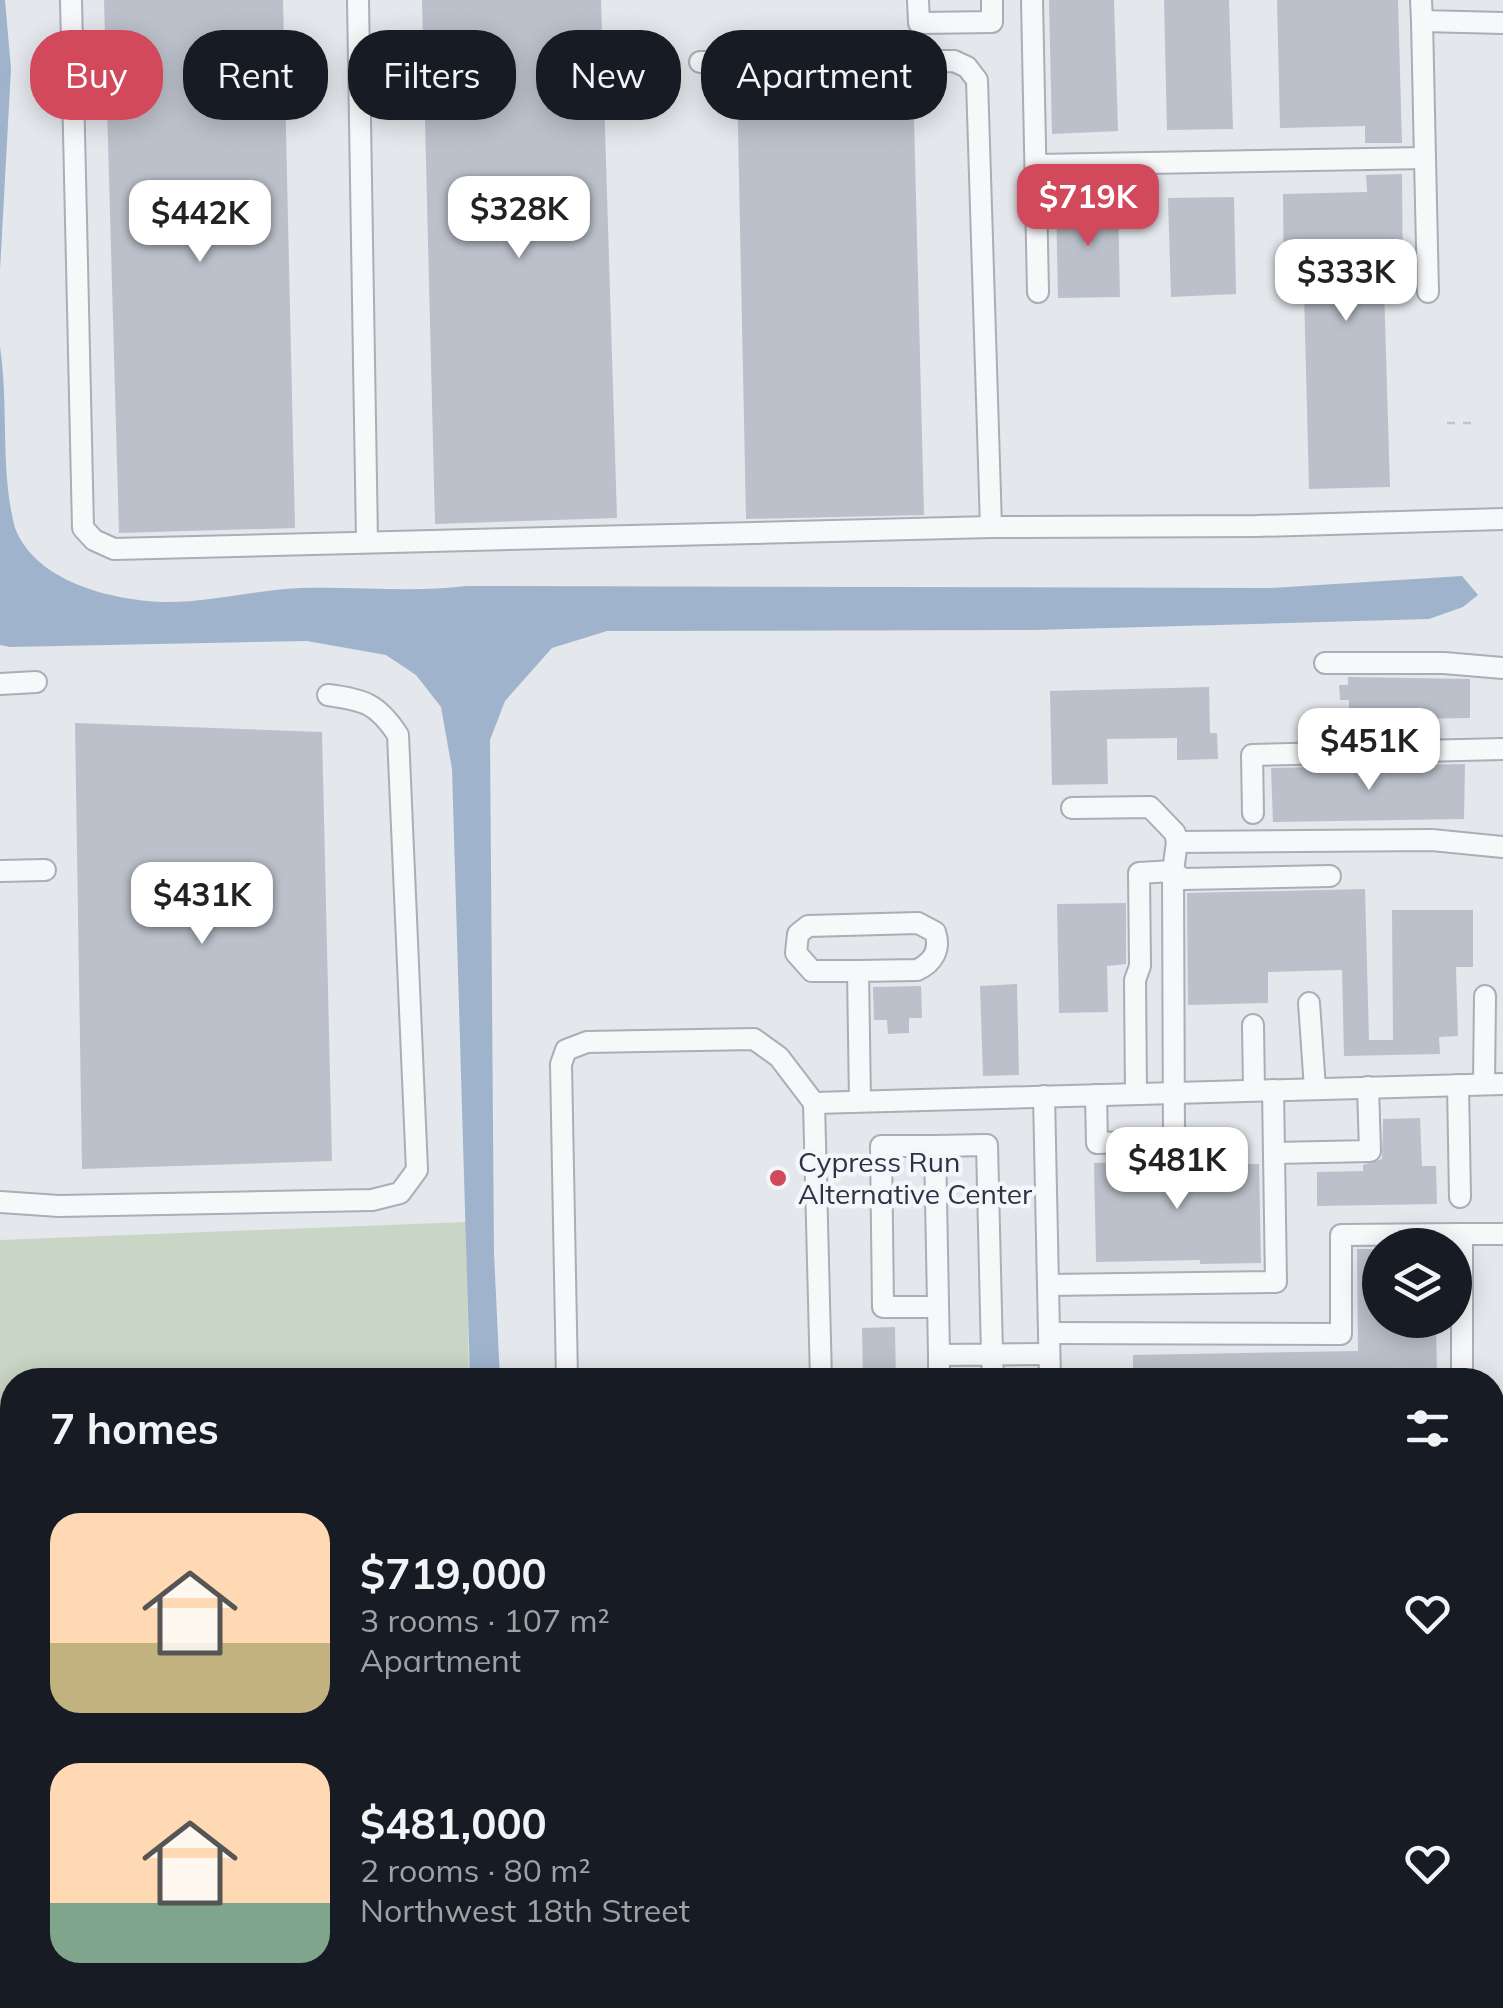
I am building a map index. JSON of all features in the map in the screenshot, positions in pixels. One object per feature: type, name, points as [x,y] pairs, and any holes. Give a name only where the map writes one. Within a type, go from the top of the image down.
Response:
[{"type":"street","points":[[71,0],[83,528],[94,540],[114,549],[990,527],[1257,526],[1503,519]]},
{"type":"street","points":[[358,0],[367,541]]},
{"type":"street","points":[[918,0],[918,24],[992,22],[992,0]]},
{"type":"street","points":[[1032,0],[1038,292]]},
{"type":"street","points":[[1428,292],[1421,10],[1503,24]]},
{"type":"street","points":[[700,62],[954,60],[967,67],[977,80],[990,527]]},
{"type":"street","points":[[1037,165],[1425,158]]},
{"type":"street","points":[[1325,663],[1444,663],[1503,668]]},
{"type":"street","points":[[0,684],[36,682]]},
{"type":"street","points":[[0,1202],[59,1206],[372,1200],[400,1193],[417,1170],[398,735],[384,715],[362,700],[328,694]]},
{"type":"street","points":[[1253,813],[1252,754],[1503,749]]},
{"type":"street","points":[[1072,808],[1150,806],[1175,833],[1177,842],[1172,871],[1174,1141],[1097,1143],[1096,1095]]},
{"type":"street","points":[[1177,842],[1432,840],[1503,848]]},
{"type":"street","points":[[0,870],[45,870]]},
{"type":"street","points":[[1136,1094],[1135,980],[1140,966],[1140,872],[1172,871],[1183,880],[1330,876]]},
{"type":"street","points":[[918,922],[935,932],[935,954],[925,967],[858,971],[812,971],[796,953],[798,934],[808,926],[918,922]]},
{"type":"street","points":[[858,971],[860,1101]]},
{"type":"street","points":[[814,1102],[1494,1084],[1485,996]]},
{"type":"street","points":[[1310,1004],[1316,1088]]},
{"type":"street","points":[[1048,1284],[1276,1282],[1274,1153],[1253,1025]]},
{"type":"street","points":[[567,1368],[561,1064],[566,1050],[587,1042],[754,1039],[779,1056],[814,1102],[821,1368]]},
{"type":"street","points":[[1458,1085],[1460,1197]]},
{"type":"street","points":[[1274,1153],[1370,1151],[1368,1087]]},
{"type":"street","points":[[1044,1096],[1050,1368]]},
{"type":"street","points":[[938,1306],[884,1307],[881,1146],[987,1145],[992,1368]]},
{"type":"street","points":[[936,1146],[939,1368]]},
{"type":"street","points":[[1472,1234],[1503,1234]]},
{"type":"street","points":[[938,1355],[992,1354],[1049,1343],[1341,1334],[1341,1235],[1362,1235]]},
{"type":"street","points":[[1462,1338],[1462,1368]]},
{"type":"path","points":[[1447,423],[1477,423]]},
{"type":"green space","points":[[466,1222],[469,1368],[0,1368],[0,1240]]},
{"type":"water","points":[[0,0],[5,0],[11,69],[0,270]]},
{"type":"water","points":[[0,347],[8,484],[15,528],[25,547],[57,575],[121,597],[180,602],[300,588],[466,586],[1271,588],[1462,576],[1478,595],[1463,607],[1429,619],[1035,630],[607,631],[552,648],[505,701],[490,740],[494,1253],[499,1368],[470,1368],[452,769],[441,707],[416,675],[386,655],[307,641],[0,645]]},
{"type":"building","points":[[104,0],[283,0],[284,30],[183,30],[183,120],[286,120],[295,528],[119,533],[107,120],[163,120],[163,30],[105,30]]},
{"type":"building","points":[[422,0],[601,0],[602,30],[536,30],[536,120],[605,120],[617,518],[435,524],[425,120],[516,120],[516,30],[423,30]]},
{"type":"building","points":[[1049,0],[1114,0],[1118,131],[1052,134]]},
{"type":"building","points":[[1164,0],[1229,0],[1233,129],[1167,130]]},
{"type":"building","points":[[1277,0],[1398,0],[1402,143],[1365,143],[1365,126],[1280,128]]},
{"type":"building","points":[[738,120],[914,120],[924,515],[746,519]]},
{"type":"building","points":[[1402,174],[1403,288],[1384,288],[1390,487],[1309,489],[1304,291],[1284,292],[1283,194],[1367,192],[1366,175]]},
{"type":"building","points":[[1234,197],[1236,294],[1171,297],[1168,198]]},
{"type":"building","points":[[1118,200],[1120,297],[1058,298],[1056,202]]},
{"type":"building","points":[[1348,677],[1470,679],[1470,718],[1349,720],[1349,700],[1340,700],[1339,685],[1348,685]]},
{"type":"building","points":[[1209,687],[1210,733],[1217,733],[1218,759],[1177,760],[1177,738],[1107,739],[1108,784],[1052,785],[1050,691]]},
{"type":"building","points":[[75,723],[322,732],[332,1161],[82,1169]]},
{"type":"building","points":[[1465,764],[1464,819],[1273,822],[1271,768]]},
{"type":"building","points":[[1365,889],[1369,1040],[1393,1040],[1392,910],[1473,910],[1473,967],[1456,967],[1458,1036],[1439,1037],[1440,1054],[1344,1056],[1342,970],[1268,972],[1268,1003],[1188,1005],[1187,893]]},
{"type":"building","points":[[1126,903],[1126,964],[1107,966],[1108,1012],[1059,1013],[1057,904]]},
{"type":"building","points":[[1017,984],[1019,1075],[983,1076],[980,986]]},
{"type":"building","points":[[921,986],[922,1018],[909,1018],[909,1033],[888,1034],[887,1020],[874,1020],[873,987]]},
{"type":"building","points":[[1420,1118],[1422,1166],[1436,1166],[1437,1204],[1317,1206],[1317,1172],[1363,1171],[1363,1165],[1382,1159],[1383,1119]]},
{"type":"building","points":[[1191,1161],[1192,1165],[1259,1164],[1261,1263],[1096,1262],[1094,1163]]},
{"type":"building","points":[[1357,1249],[1362,1249],[1362,1338],[1436,1338],[1437,1368],[1133,1368],[1133,1355],[1358,1351]]},
{"type":"building","points":[[895,1327],[896,1368],[863,1368],[862,1328]]},
{"type":"place","name":"Cypress Run Alternative Center","points":[[778,1178]]}]
